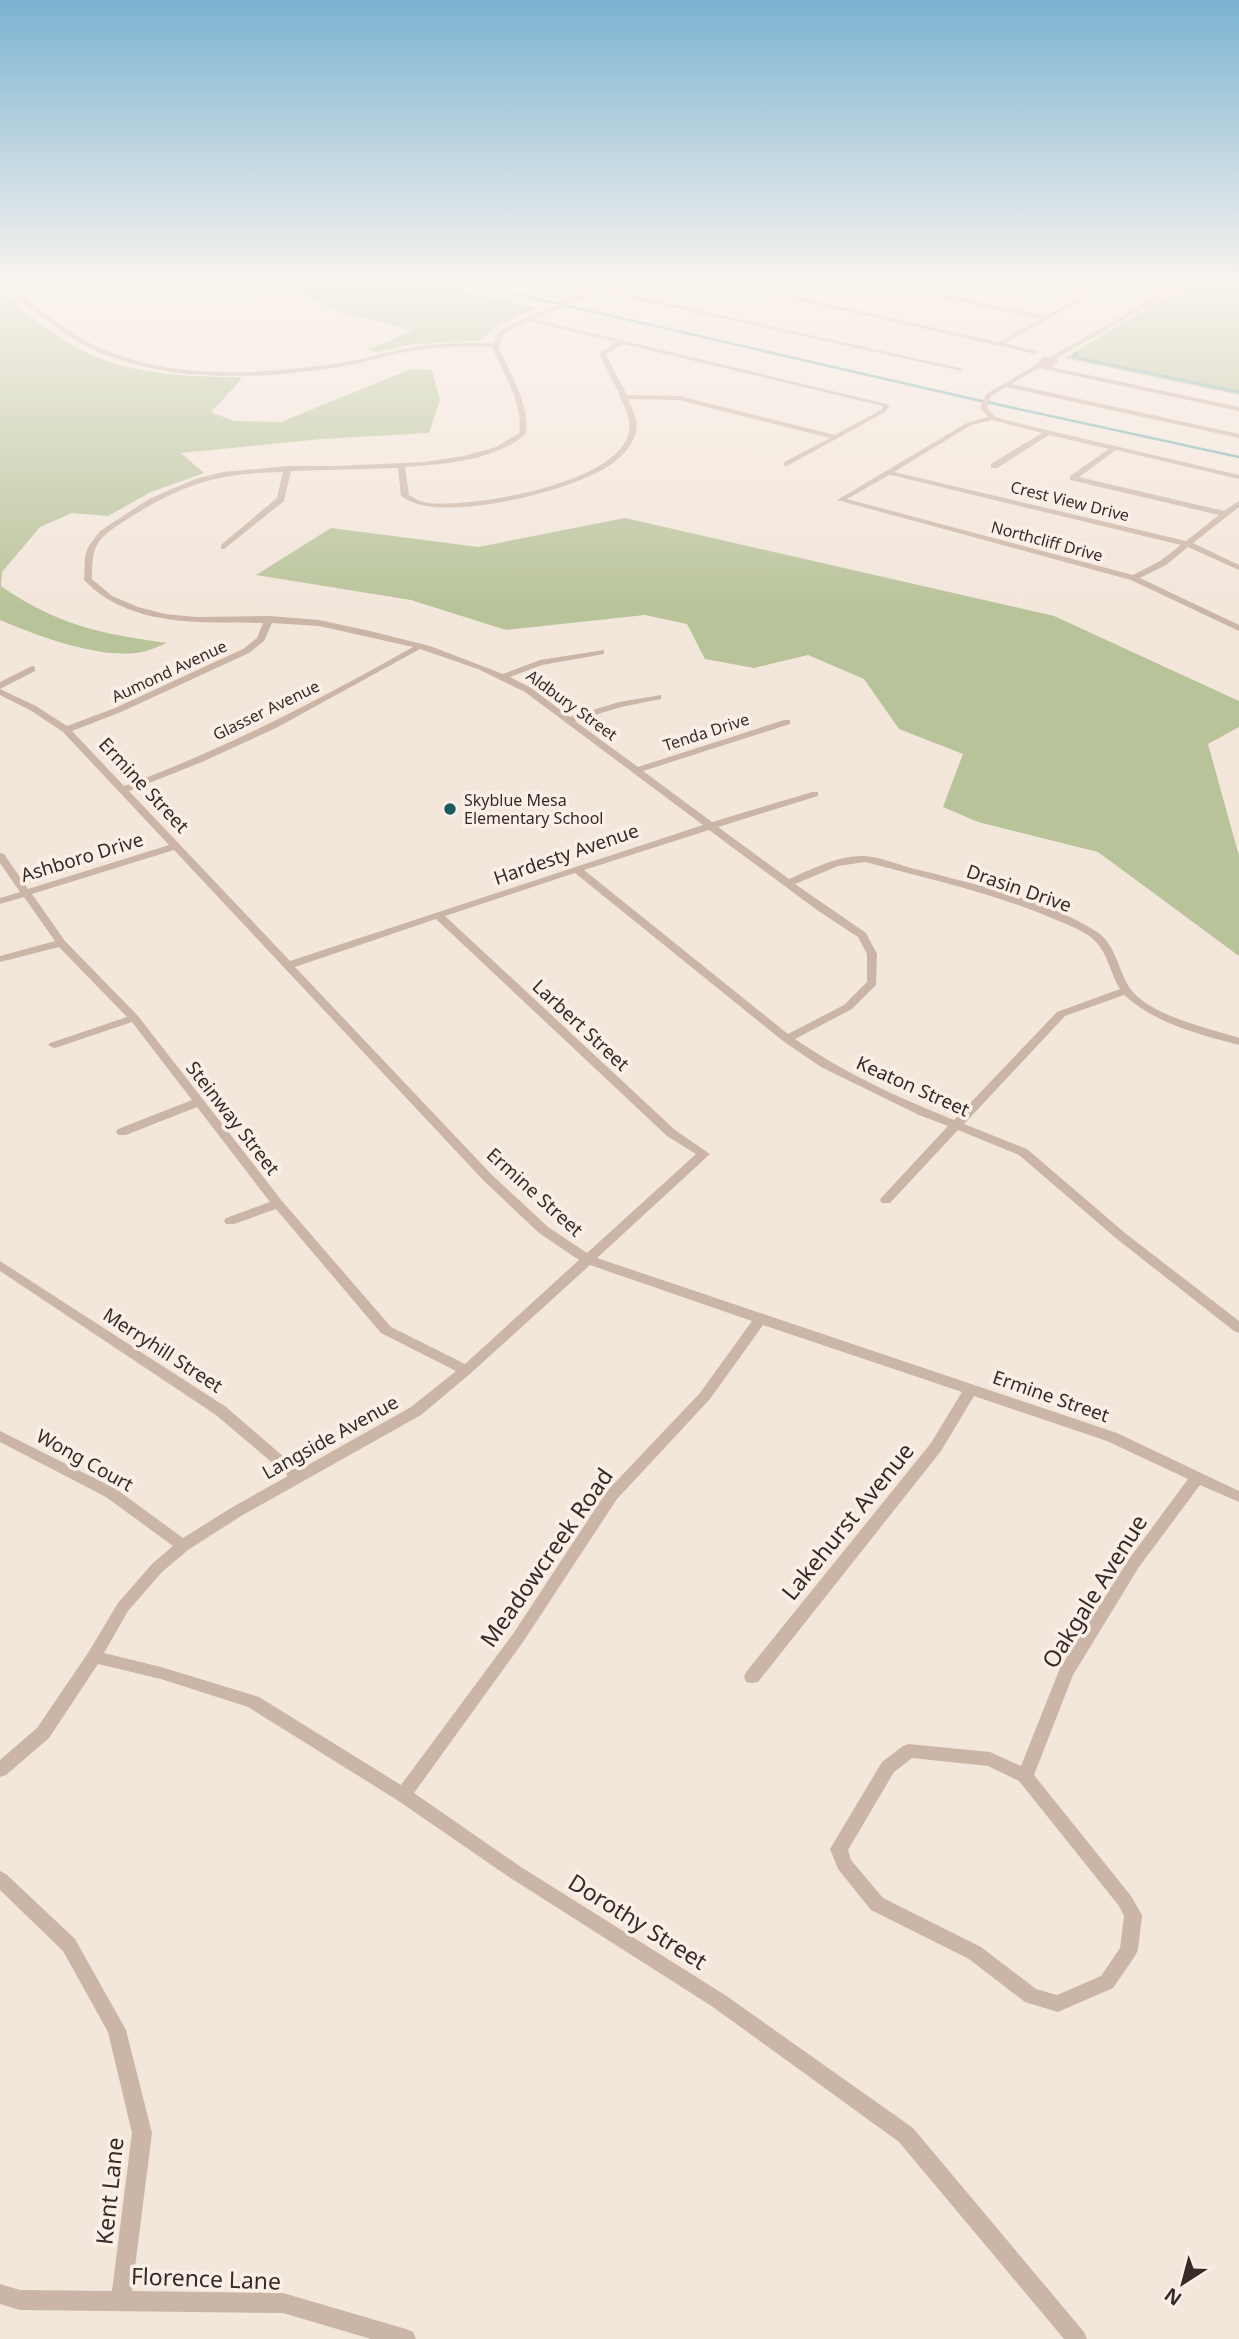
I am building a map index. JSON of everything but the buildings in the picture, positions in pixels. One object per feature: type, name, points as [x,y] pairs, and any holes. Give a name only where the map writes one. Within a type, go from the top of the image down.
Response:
[{"type":"street","points":[[224,547],[281,499],[288,468],[442,462],[486,454],[508,445],[522,434],[523,421],[514,392]]},
{"type":"street","points":[[401,464],[405,496],[430,505],[466,505],[541,491],[590,473],[625,450],[633,436],[634,423],[620,392]]},
{"type":"street","points":[[787,464],[883,411],[887,405],[833,392]]},
{"type":"street","points":[[996,392],[984,401],[986,414],[993,418],[1113,449],[1239,477]]},
{"type":"street","points":[[1038,392],[1239,436]]},
{"type":"street","points":[[1157,392],[1239,410]]},
{"type":"street","points":[[622,397],[679,398],[836,437]]},
{"type":"street","points":[[891,472],[969,424],[993,418]]},
{"type":"street","points":[[994,466],[1047,433]]},
{"type":"street","points":[[1113,449],[1073,478],[1232,513]]},
{"type":"street","name":"Aldbury Street","points":[[288,468],[220,474],[162,494],[95,539],[87,564],[88,580],[97,590],[120,605],[138,611],[190,617],[269,619],[350,629],[504,676],[862,935],[872,954],[872,983],[848,1007],[787,1038]]},
{"type":"street","name":"Northcliff Drive","points":[[891,472],[841,500],[1134,578],[1239,628]]},
{"type":"street","name":"Crest View Drive","points":[[891,472],[1188,544],[1239,568]]},
{"type":"street","points":[[1134,578],[1163,563],[1232,513],[1239,503]]},
{"type":"street","name":"Aumond Avenue","points":[[66,730],[118,710],[246,651],[261,639],[269,619]]},
{"type":"street","name":"Glasser Avenue","points":[[123,790],[182,769],[355,684],[417,648]]},
{"type":"street","points":[[504,676],[540,663],[601,652]]},
{"type":"street","points":[[0,686],[32,670]]},
{"type":"street","name":"Ermine Street","points":[[0,692],[33,708],[66,730],[488,1178],[531,1220],[569,1251],[1112,1437],[1239,1497]]},
{"type":"street","points":[[568,720],[658,697]]},
{"type":"street","name":"Tenda Drive","points":[[635,771],[787,722]]},
{"type":"street","name":"Hardesty Avenue","points":[[289,965],[709,826],[815,794]]},
{"type":"street","name":"Ashboro Drive","points":[[0,901],[174,847]]},
{"type":"street","name":"Steinway Street","points":[[0,856],[61,943],[134,1018],[278,1204],[386,1330],[466,1370]]},
{"type":"street","name":"Drasin Drive","points":[[788,883],[836,863],[865,859],[1046,912],[1097,936],[1110,956],[1126,991],[1142,1007],[1239,1042]]},
{"type":"street","name":"Keaton Street","points":[[577,869],[787,1038],[825,1065],[955,1125],[1023,1152],[1121,1236],[1239,1328]]},
{"type":"street","name":"Larbert Street","points":[[438,916],[671,1133],[704,1154]]},
{"type":"street","points":[[0,960],[61,943]]},
{"type":"street","points":[[886,1200],[1061,1014],[1126,991]]},
{"type":"street","points":[[54,1045],[134,1018]]},
{"type":"street","points":[[122,1132],[198,1102]]},
{"type":"street","name":"Langside Avenue","points":[[0,1770],[43,1733],[94,1657],[123,1607],[157,1568],[183,1546],[297,1476],[416,1411],[466,1370],[704,1154]]},
{"type":"street","points":[[230,1221],[278,1204]]},
{"type":"street","name":"Merryhill Street","points":[[0,1265],[221,1411],[297,1476]]},
{"type":"street","name":"Meadowcreek Road","points":[[403,1795],[518,1638],[612,1495],[705,1396],[761,1318]]},
{"type":"street","name":"Lakehurst Avenue","points":[[752,1677],[936,1447],[971,1389]]},
{"type":"street","name":"Wong Court","points":[[0,1436],[111,1493],[183,1546]]},
{"type":"street","name":"Oakgale Avenue","points":[[1025,1776],[1066,1673],[1133,1563],[1198,1477]]},
{"type":"street","name":"Dorothy Street","points":[[94,1657],[161,1673],[253,1702],[403,1795],[515,1872],[719,2001],[906,2135],[1077,2339]]},
{"type":"street","points":[[909,1751],[990,1759],[1025,1776],[1125,1901],[1133,1915],[1129,1950],[1107,1982],[1058,2004],[1031,1996],[975,1953],[877,1904],[844,1864],[839,1849],[888,1767],[909,1751]]},
{"type":"street","name":"Kent Lane","points":[[0,1880],[69,1945],[117,2029],[142,2133],[121,2300]]},
{"type":"street","name":"Florence Lane","points":[[0,2294],[20,2301],[283,2303],[406,2339]]},
{"type":"green space","points":[[0,392],[230,392],[211,412],[234,421],[281,422],[354,392],[438,392],[440,400],[429,433],[322,439],[181,453],[204,473],[151,492],[108,516],[72,513],[40,527],[2,572],[1,586],[61,619],[121,636],[167,643],[142,652],[108,653],[70,645],[0,620]]},
{"type":"green space","points":[[625,518],[1054,616],[1239,701],[1239,727],[1208,744],[1239,856],[1239,956],[1098,852],[978,822],[943,807],[963,754],[899,729],[864,679],[808,655],[754,668],[705,659],[687,624],[645,615],[506,630],[411,600],[256,575],[331,528],[478,547]]},
{"type":"waterway","points":[[943,392],[1239,457]]},
{"type":"place","name":"Skyblue Mesa Elementary School","points":[[450,809]]}]
